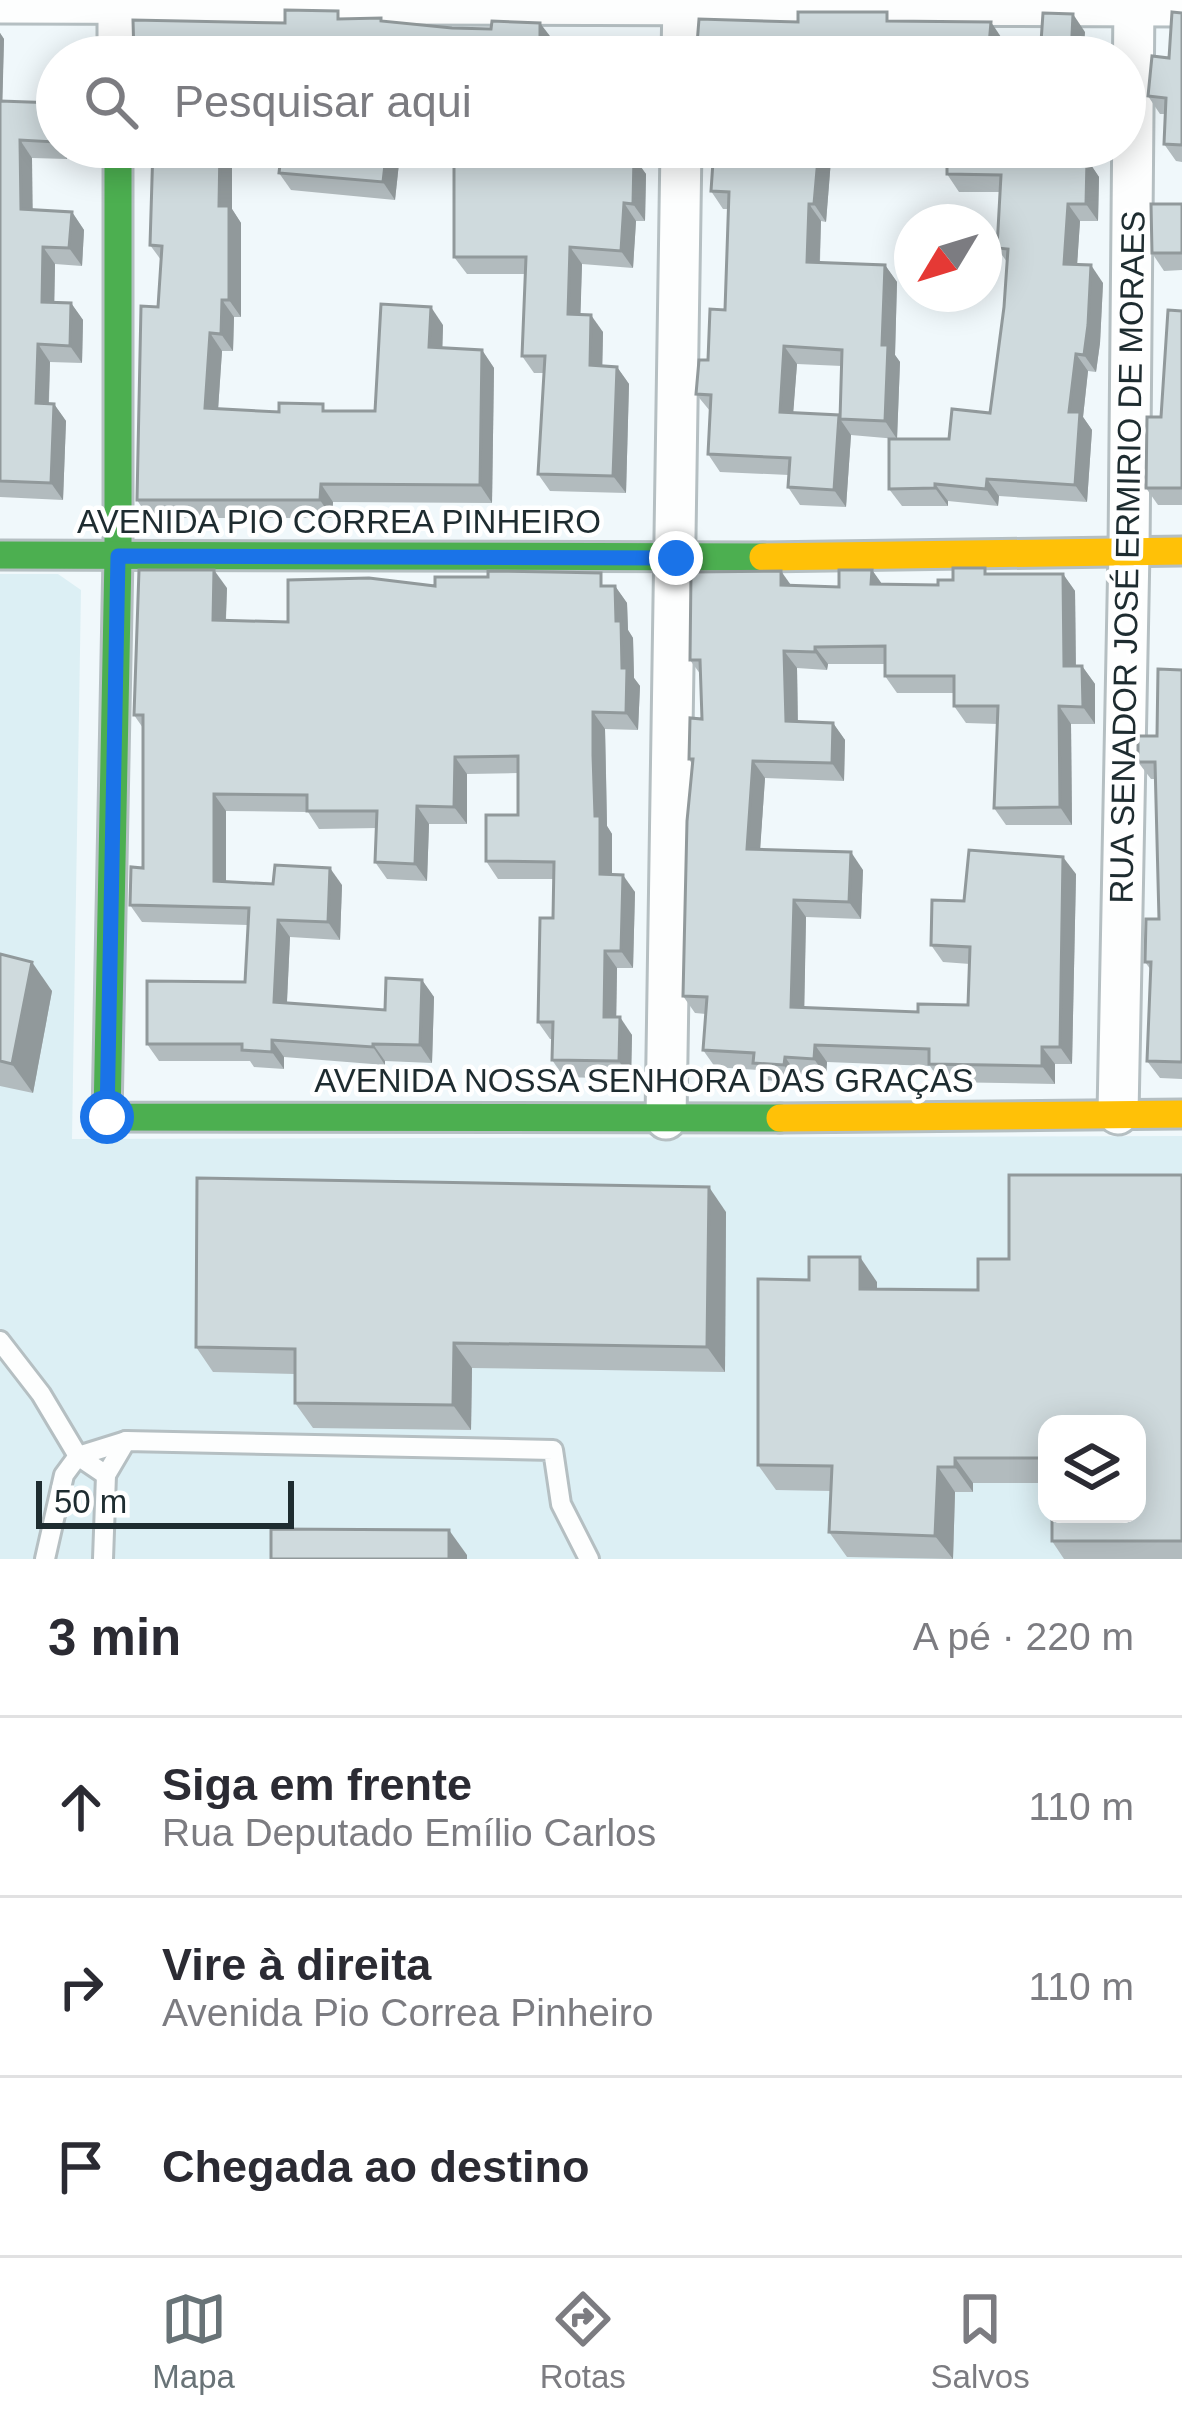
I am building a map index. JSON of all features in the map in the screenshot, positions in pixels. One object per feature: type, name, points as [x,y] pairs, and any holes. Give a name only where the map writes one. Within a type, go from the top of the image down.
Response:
[{"type":"street","points":[[682,36],[683,1]]},
{"type":"street","points":[[0,3],[683,1],[1182,6]]},
{"type":"street","points":[[118,3],[118,36]]},
{"type":"street","name":"RUA SENADOR JOSÉ ERMIRIO DE MORAES","points":[[1134,3],[1134,36]]},
{"type":"street","points":[[118,168],[118,556]]},
{"type":"street","points":[[666,1119],[681,168]]},
{"type":"street","name":"RUA SENADOR JOSÉ ERMIRIO DE MORAES","points":[[1118,1114],[1132,168]]},
{"type":"street","name":"AVENIDA PIO CORREA PINHEIRO","points":[[0,555],[676,558],[1182,551]]},
{"type":"street","name":"AVENIDA NOSSA SENHORA DAS GRAÇAS","points":[[118,556],[107,1117],[1182,1114]]},
{"type":"lane","points":[[0,1341],[41,1394],[78,1456],[106,1475]]},
{"type":"lane","points":[[103,1559],[106,1475],[126,1441]]},
{"type":"lane","points":[[45,1559],[64,1475],[78,1456],[126,1441],[553,1450],[561,1504],[589,1559]]},
{"type":"shaded area","points":[[0,574],[58,574],[81,590],[72,1139],[1182,1136],[1182,1559],[0,1559]]},
{"type":"building","points":[[285,10],[338,11],[338,19],[381,18],[452,28],[491,29],[492,21],[540,23],[540,36],[133,36],[133,20],[285,23]]},
{"type":"building","points":[[798,12],[887,12],[887,21],[991,22],[990,36],[698,36],[699,19],[798,22]]},
{"type":"building","points":[[1172,12],[1182,13],[1182,145],[1164,144],[1166,98],[1148,96],[1152,56],[1169,58]]},
{"type":"building","points":[[1043,13],[1073,14],[1072,36],[1041,36]]},
{"type":"building","points":[[0,101],[36,102],[36,141],[20,140],[21,209],[72,212],[69,248],[43,247],[42,302],[71,303],[70,346],[38,344],[36,403],[54,404],[51,483],[0,481]]},
{"type":"building","points":[[152,168],[220,168],[219,206],[229,206],[229,300],[222,300],[221,334],[210,333],[205,408],[279,412],[279,403],[323,404],[323,411],[375,411],[381,304],[431,307],[429,347],[482,350],[480,485],[321,484],[320,500],[137,500],[141,306],[158,307],[162,246],[150,245]]},
{"type":"building","points":[[280,168],[385,168],[383,182],[279,173]]},
{"type":"building","points":[[454,168],[634,168],[633,204],[624,203],[621,251],[570,247],[568,314],[591,315],[590,365],[617,367],[613,476],[538,474],[545,356],[522,356],[526,257],[454,257]]},
{"type":"building","points":[[713,168],[817,168],[814,204],[809,204],[807,262],[885,265],[885,421],[840,419],[842,350],[784,346],[780,412],[839,415],[834,490],[788,487],[790,458],[708,454],[711,395],[696,394],[699,360],[708,360],[710,309],[725,310],[729,192],[711,191]]},
{"type":"building","points":[[947,168],[1087,168],[1086,204],[1068,204],[1064,264],[1091,265],[1084,355],[1076,354],[1069,412],[1080,412],[1075,485],[987,479],[986,489],[935,484],[935,488],[889,489],[889,439],[949,439],[952,409],[990,413],[1008,249],[1002,248],[1001,175],[947,174]]},
{"type":"building","points":[[1151,204],[1182,204],[1182,253],[1152,253]]},
{"type":"building","points":[[1168,310],[1182,311],[1182,488],[1146,488],[1147,417],[1161,417]]},
{"type":"building","points":[[953,568],[985,568],[985,574],[1063,574],[1064,666],[1082,666],[1083,707],[1059,706],[1060,807],[994,808],[998,706],[954,706],[954,676],[885,676],[885,646],[784,651],[786,721],[833,723],[832,763],[753,761],[747,849],[851,852],[849,902],[794,900],[791,1007],[918,1012],[918,1004],[968,1005],[970,947],[931,945],[932,900],[964,901],[969,850],[1063,857],[1060,1047],[1042,1047],[1042,1066],[929,1064],[929,1049],[815,1045],[814,1059],[785,1057],[784,1065],[753,1063],[754,1053],[703,1050],[707,997],[683,996],[693,759],[689,759],[690,718],[702,719],[700,660],[690,660],[691,572],[781,571],[781,585],[839,587],[839,570],[872,570],[871,584],[938,585],[938,580],[953,580]]},
{"type":"building","points":[[139,570],[214,570],[213,620],[288,622],[288,580],[369,578],[435,586],[435,577],[488,577],[488,571],[553,572],[601,573],[601,586],[615,586],[622,668],[627,668],[626,713],[593,712],[593,755],[600,874],[623,875],[621,951],[605,951],[604,1017],[620,1017],[619,1061],[552,1060],[553,1022],[538,1022],[540,918],[553,918],[554,862],[486,861],[486,815],[518,815],[518,756],[455,757],[454,807],[417,806],[415,864],[375,862],[377,811],[307,811],[307,795],[214,794],[214,881],[273,884],[275,865],[330,868],[328,922],[278,920],[274,1002],[385,1010],[386,978],[422,980],[420,1045],[272,1040],[272,1052],[242,1050],[242,1044],[147,1044],[147,981],[245,982],[249,908],[130,905],[131,867],[143,868],[143,715],[134,715]]},
{"type":"building","points":[[1158,669],[1182,670],[1182,1062],[1147,1061],[1151,962],[1145,962],[1146,919],[1159,919],[1155,762],[1138,762],[1138,736],[1157,736]]},
{"type":"building","points":[[0,954],[32,962],[12,1064],[0,1061]]},
{"type":"building","points":[[1009,1175],[1182,1175],[1182,1541],[1052,1541],[1052,1523],[1146,1523],[1146,1415],[1038,1415],[1038,1458],[955,1458],[955,1467],[938,1467],[935,1536],[829,1532],[832,1466],[758,1465],[758,1279],[809,1280],[809,1257],[860,1257],[860,1289],[978,1290],[978,1259],[1009,1259]]},
{"type":"building","points":[[197,1178],[709,1187],[707,1347],[454,1343],[453,1405],[295,1403],[295,1349],[196,1347]]},
{"type":"building","points":[[271,1529],[449,1530],[449,1559],[271,1559]]},
{"type":"traffic: fast","points":[[118,168],[118,556],[107,1117],[780,1118]]},
{"type":"traffic: fast","points":[[0,555],[763,557]]},
{"type":"traffic: slow","points":[[763,557],[1182,551]]},
{"type":"traffic: slow","points":[[780,1118],[1182,1114]]},
{"type":"route","points":[[107,1117],[118,556],[676,558]]}]
